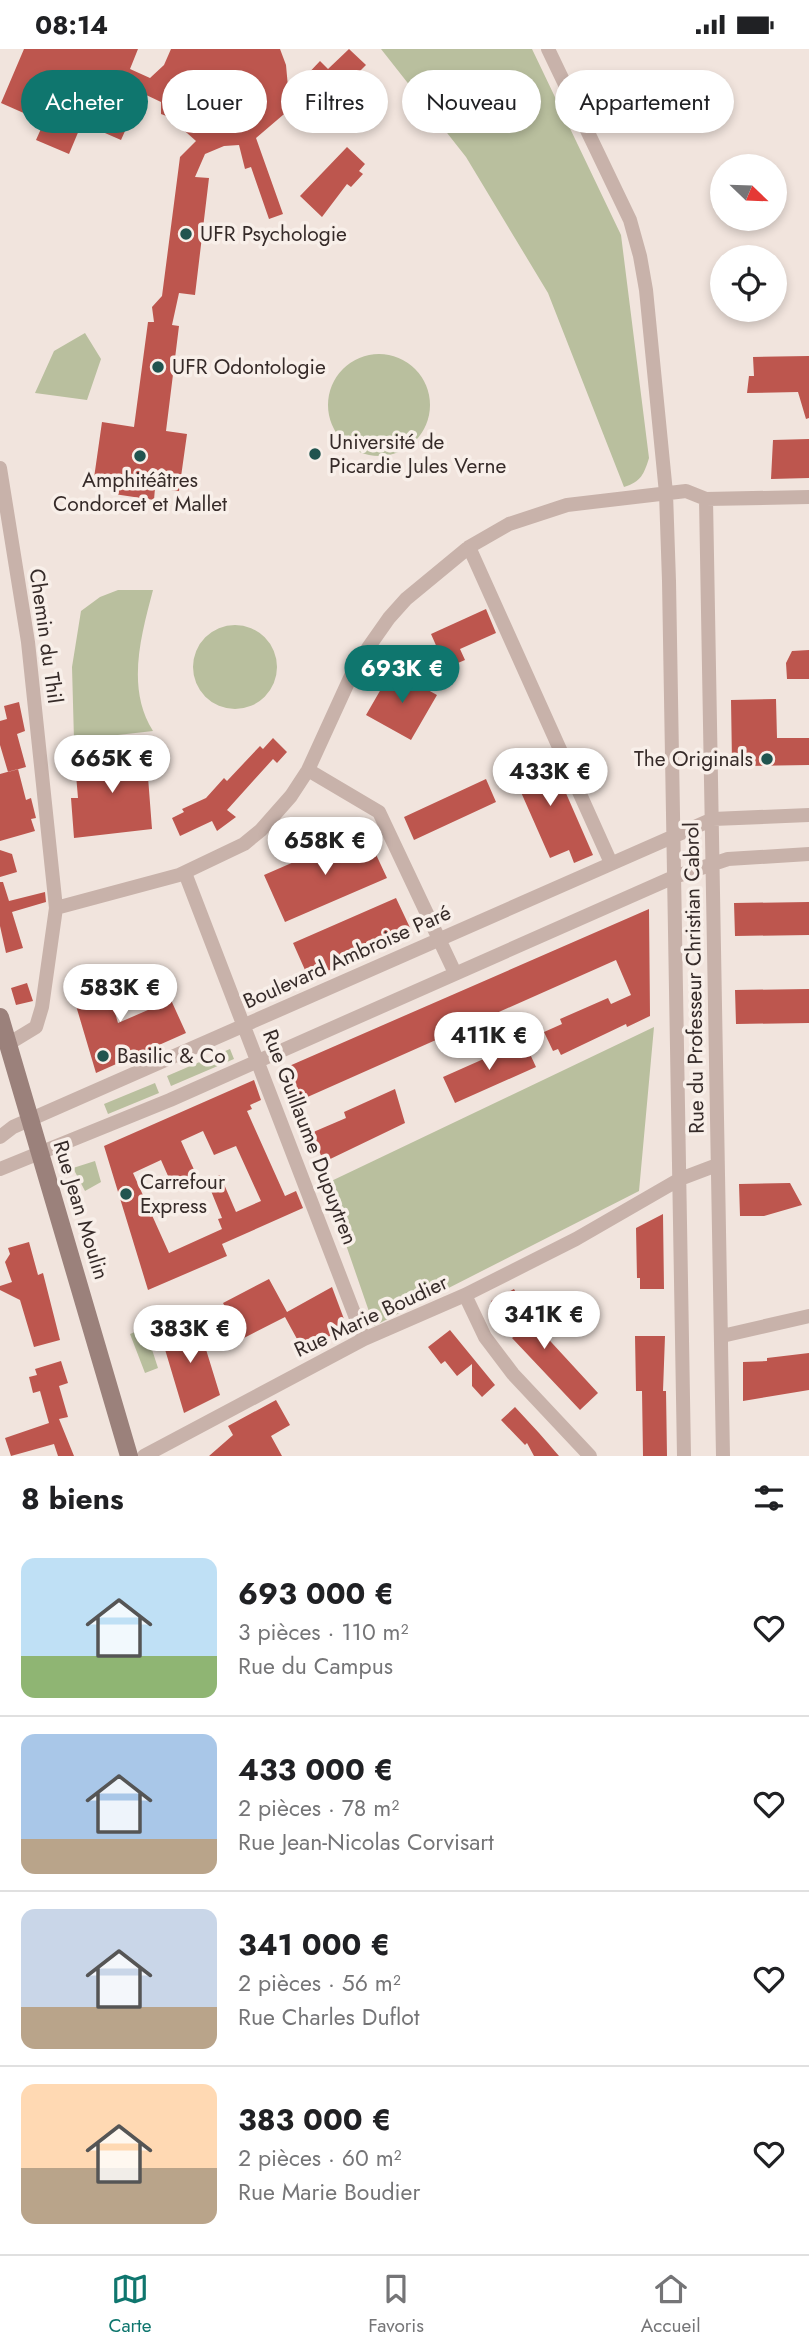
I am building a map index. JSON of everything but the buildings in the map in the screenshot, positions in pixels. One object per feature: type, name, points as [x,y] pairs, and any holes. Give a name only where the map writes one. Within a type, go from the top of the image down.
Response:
[{"type":"main road","name":"Rue Jean Moulin","points":[[0,1017],[129,1456]]},
{"type":"street","points":[[548,49],[630,220],[640,255],[666,493],[684,1456]]},
{"type":"street","name":"Chemin du Thil","points":[[0,468],[27,642],[56,908],[42,1007],[36,1027],[8,1044]]},
{"type":"street","points":[[56,908],[185,873],[244,844],[261,830],[291,796],[308,770],[356,665],[389,618],[406,599],[469,547],[509,524],[567,505],[686,491],[706,499],[809,497]]},
{"type":"street","name":"Rue du Professeur Christian Cabrol","points":[[706,499],[723,1456]]},
{"type":"street","points":[[469,547],[611,863]]},
{"type":"street","points":[[308,770],[379,812],[455,973]]},
{"type":"street","points":[[713,819],[809,815]]},
{"type":"street","name":"Boulevard Ambroise Paré","points":[[0,1137],[30,1120],[713,819]]},
{"type":"street","points":[[0,1169],[40,1155],[674,877],[728,859],[809,854]]},
{"type":"street","name":"Rue Guillaume Dupuytren","points":[[185,873],[364,1339]]},
{"type":"street","name":"Rue Marie Boudier","points":[[153,1454],[364,1339],[465,1295],[576,1239],[680,1179],[717,1165]]},
{"type":"street","points":[[465,1295],[485,1337],[513,1374],[590,1456]]},
{"type":"street","points":[[722,1336],[809,1316]]},
{"type":"green space","points":[[381,49],[532,49],[555,97],[555,133],[572,133],[621,235],[649,458],[643,473],[634,483],[624,487],[548,293],[466,157],[447,133],[541,133],[541,70],[402,70],[402,76]]},
{"type":"green space","points":[[85,333],[101,359],[87,400],[35,393],[54,351]]},
{"type":"green space","points":[[379,354],[398,358],[415,369],[426,386],[430,405],[426,424],[415,441],[398,452],[379,456],[360,452],[343,441],[332,424],[328,405],[332,386],[343,369],[360,358]]},
{"type":"green space","points":[[118,590],[153,590],[141,643],[138,680],[145,714],[153,731],[74,740],[72,667],[81,611],[100,597]]},
{"type":"green space","points":[[235,625],[251,628],[265,637],[274,651],[277,667],[274,683],[265,697],[251,706],[235,709],[219,706],[205,697],[196,683],[193,667],[196,651],[205,637],[219,628]]},
{"type":"green space","points":[[654,1027],[639,1191],[374,1326],[325,1184]]},
{"type":"green space","points":[[230,1049],[234,1059],[171,1086],[167,1076]]},
{"type":"green space","points":[[155,1083],[159,1093],[108,1114],[104,1104]]},
{"type":"green space","points":[[95,1161],[101,1182],[85,1191],[73,1168]]},
{"type":"green space","points":[[145,1328],[158,1368],[145,1373],[130,1334]]},
{"type":"place","name":"UFR Psychologie","points":[[186,234]]},
{"type":"place","name":"UFR Odontologie","points":[[158,367]]},
{"type":"place","name":"Université de Picardie Jules Verne","points":[[315,454]]},
{"type":"place","name":"Amphitéâtres Condorcet et Mallet","points":[[140,456]]},
{"type":"place","name":"The Originals","points":[[767,759]]},
{"type":"place","name":"Basilic & Co","points":[[103,1056]]},
{"type":"place","name":"Carrefour Express","points":[[126,1194]]}]
